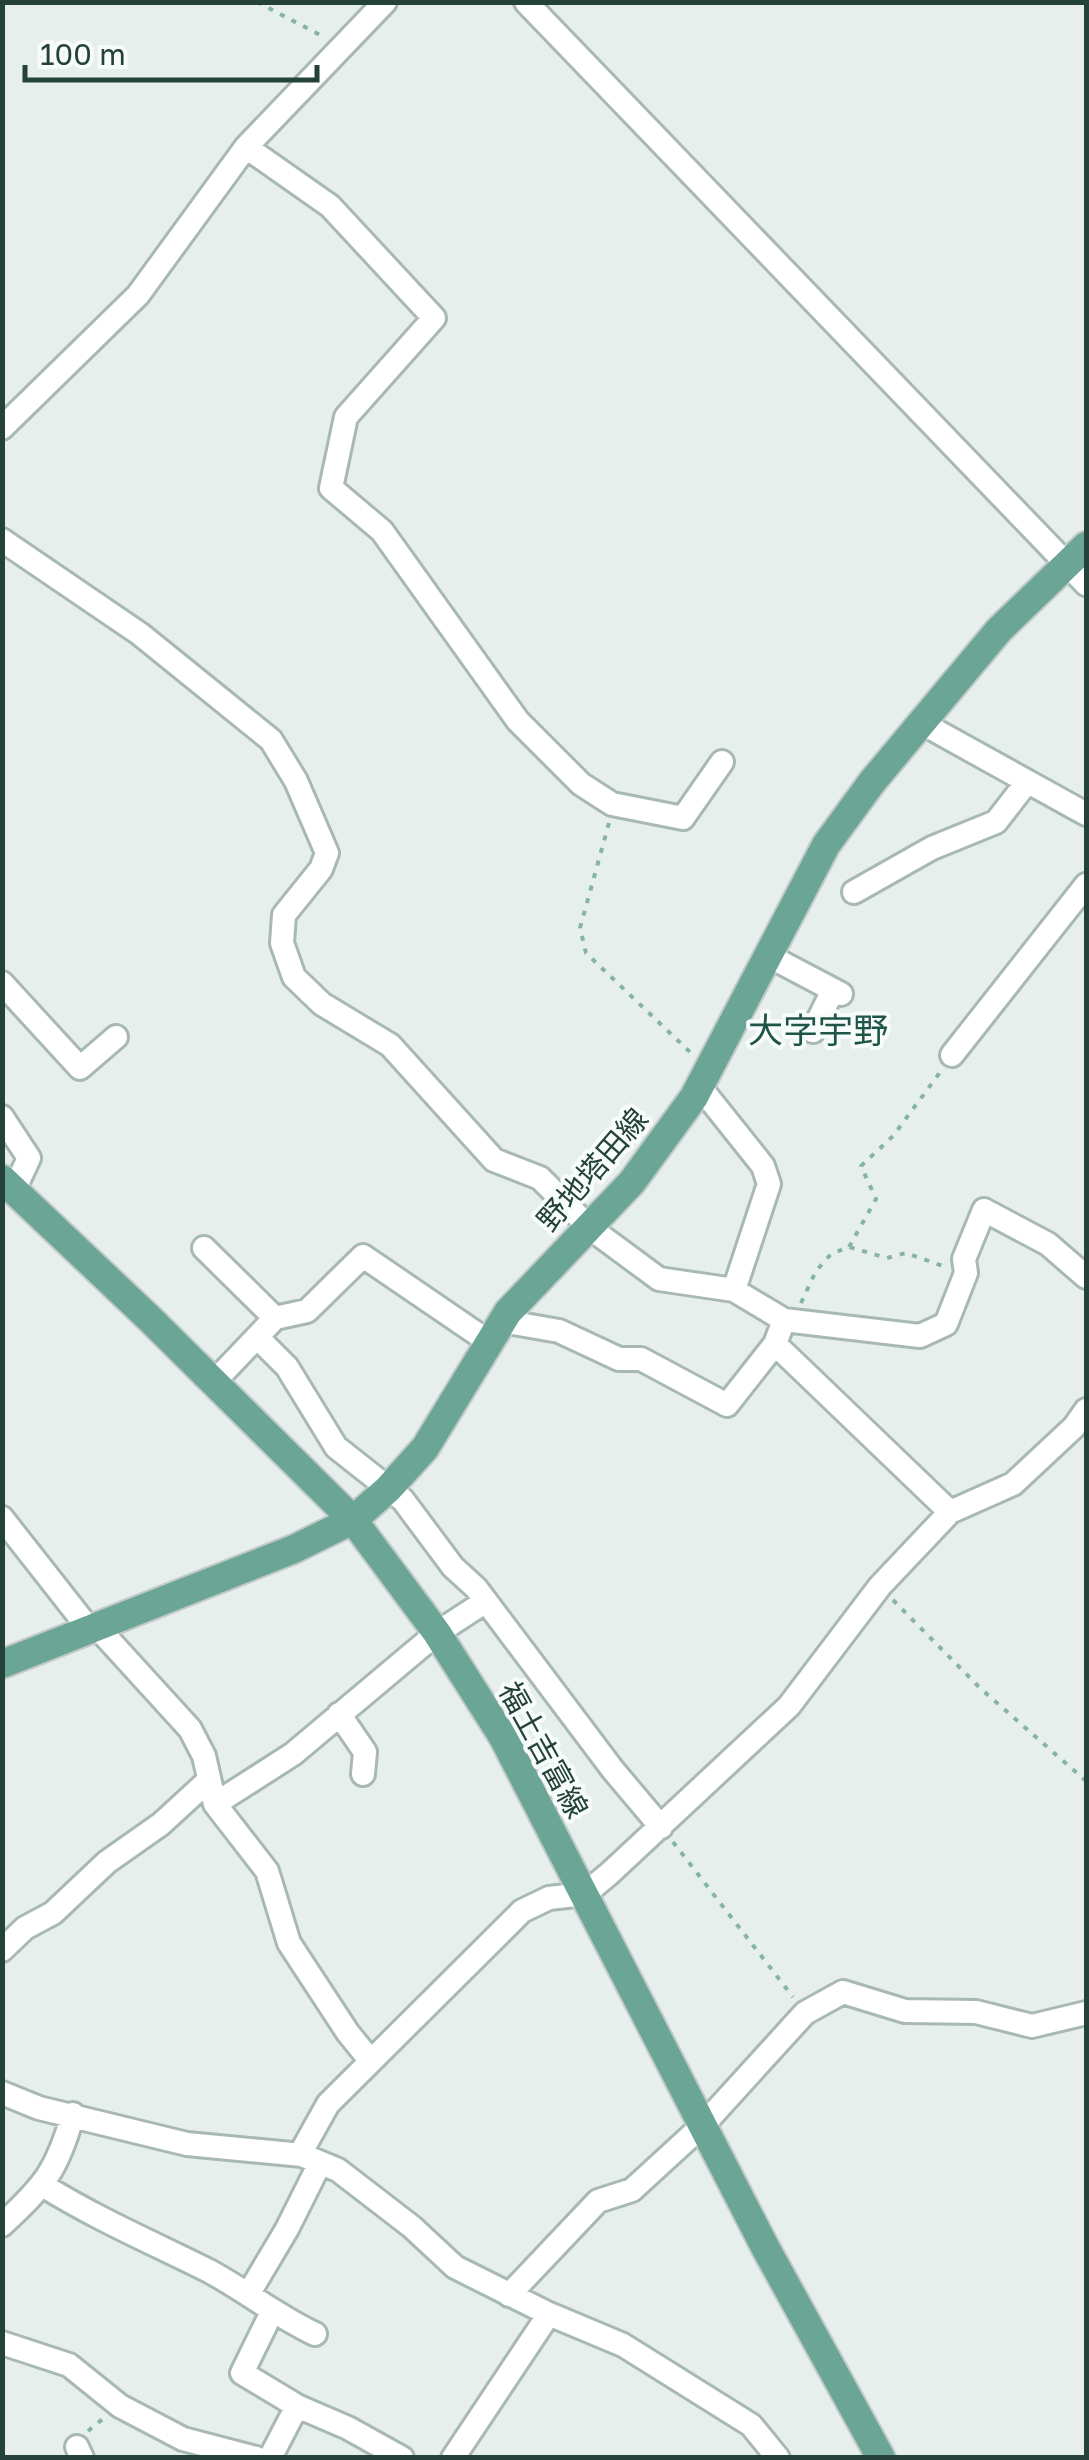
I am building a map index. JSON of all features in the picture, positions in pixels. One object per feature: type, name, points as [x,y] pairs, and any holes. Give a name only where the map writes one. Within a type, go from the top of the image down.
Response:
[{"type":"main road","name":"野地塔田線","points":[[2,1664],[294,1548],[353,1520],[388,1488],[425,1448],[495,1331],[656,1153],[704,1078],[826,845],[920,722],[999,630],[1080,564]]},
{"type":"main road","name":"福土吉富線","points":[[8,1185],[353,1520],[437,1634],[503,1737],[765,2247],[881,2458]]},
{"type":"street","points":[[2,428],[138,294],[246,147],[384,2]]},
{"type":"street","points":[[526,2],[1080,564]]},
{"type":"street","points":[[246,147],[330,206],[434,318],[346,417],[332,488],[382,531],[518,720],[580,784],[612,804],[683,818],[722,762]]},
{"type":"street","points":[[2,540],[140,634],[271,740],[296,780],[327,852],[321,869],[284,915],[282,943],[294,977],[322,1004],[390,1045],[494,1160],[540,1178],[590,1228],[659,1278],[734,1290],[788,1320],[920,1336],[946,1324],[966,1274],[964,1259],[984,1210],[1048,1244],[1086,1277]]},
{"type":"street","points":[[920,722],[1086,814]]},
{"type":"street","points":[[854,892],[932,848],[996,822],[1026,782]]},
{"type":"street","points":[[952,1055],[1077,916],[1086,886]]},
{"type":"street","points":[[767,955],[837,992],[812,1031]]},
{"type":"street","points":[[2,984],[80,1068],[116,1037]]},
{"type":"street","points":[[704,1078],[763,1166],[769,1184],[734,1290]]},
{"type":"street","points":[[2,1117],[29,1158],[8,1185]]},
{"type":"street","points":[[204,1248],[275,1318]]},
{"type":"street","points":[[213,1382],[275,1318],[307,1311],[363,1256],[495,1331],[559,1331],[619,1359],[641,1360],[728,1405],[775,1344],[788,1320]]},
{"type":"street","points":[[257,1337],[286,1367],[336,1446],[403,1500],[452,1567],[486,1601],[613,1770],[661,1827]]},
{"type":"street","points":[[775,1344],[950,1512]]},
{"type":"street","points":[[248,2293],[287,2228],[328,2104],[370,2060],[428,2008],[522,1910],[549,1898],[585,1894],[661,1827],[789,1706],[880,1586],[950,1512],[976,1504],[1013,1484],[1082,1425]]},
{"type":"street","points":[[2,1518],[93,1628],[190,1729],[204,1756],[215,1804],[266,1871],[289,1944],[348,2034],[370,2060]]},
{"type":"street","points":[[215,1804],[293,1754],[437,1634],[486,1601]]},
{"type":"street","points":[[339,1714],[364,1752],[363,1774]]},
{"type":"street","points":[[2,1950],[25,1928],[53,1914],[106,1862],[161,1824],[209,1780]]},
{"type":"street","points":[[509,2296],[598,2201],[632,2190],[704,2124],[805,2012],[843,1992],[905,2012],[976,2012],[1032,2026],[1086,2012]]},
{"type":"street","points":[[2,2094],[39,2108],[187,2144],[312,2155],[338,2170],[412,2227],[455,2268],[639,2355],[751,2425],[778,2458]]},
{"type":"street","points":[[2,2225],[44,2186],[64,2145],[73,2114]]},
{"type":"street","points":[[44,2186],[92,2216],[248,2293],[272,2312],[315,2334]]},
{"type":"street","points":[[272,2312],[242,2374],[402,2458]]},
{"type":"street","points":[[453,2458],[549,2314]]},
{"type":"street","points":[[2,2343],[69,2365],[120,2406],[183,2439],[256,2458]]},
{"type":"street","points":[[270,2458],[297,2406]]},
{"type":"path","points":[[257,2],[343,47]]},
{"type":"path","points":[[612,804],[603,852],[580,928],[586,953],[704,1078]]},
{"type":"path","points":[[849,1247],[876,1199],[861,1166],[893,1136],[952,1055]]},
{"type":"path","points":[[788,1320],[816,1271],[831,1254],[849,1247],[888,1258],[906,1253],[966,1274]]},
{"type":"path","points":[[880,1586],[980,1688],[1086,1782]]},
{"type":"path","points":[[661,1827],[805,2012]]},
{"type":"path","points":[[79,2452],[88,2431],[120,2406]]},
{"type":"district","name":"大字宇野","points":[[818,1031]]}]
